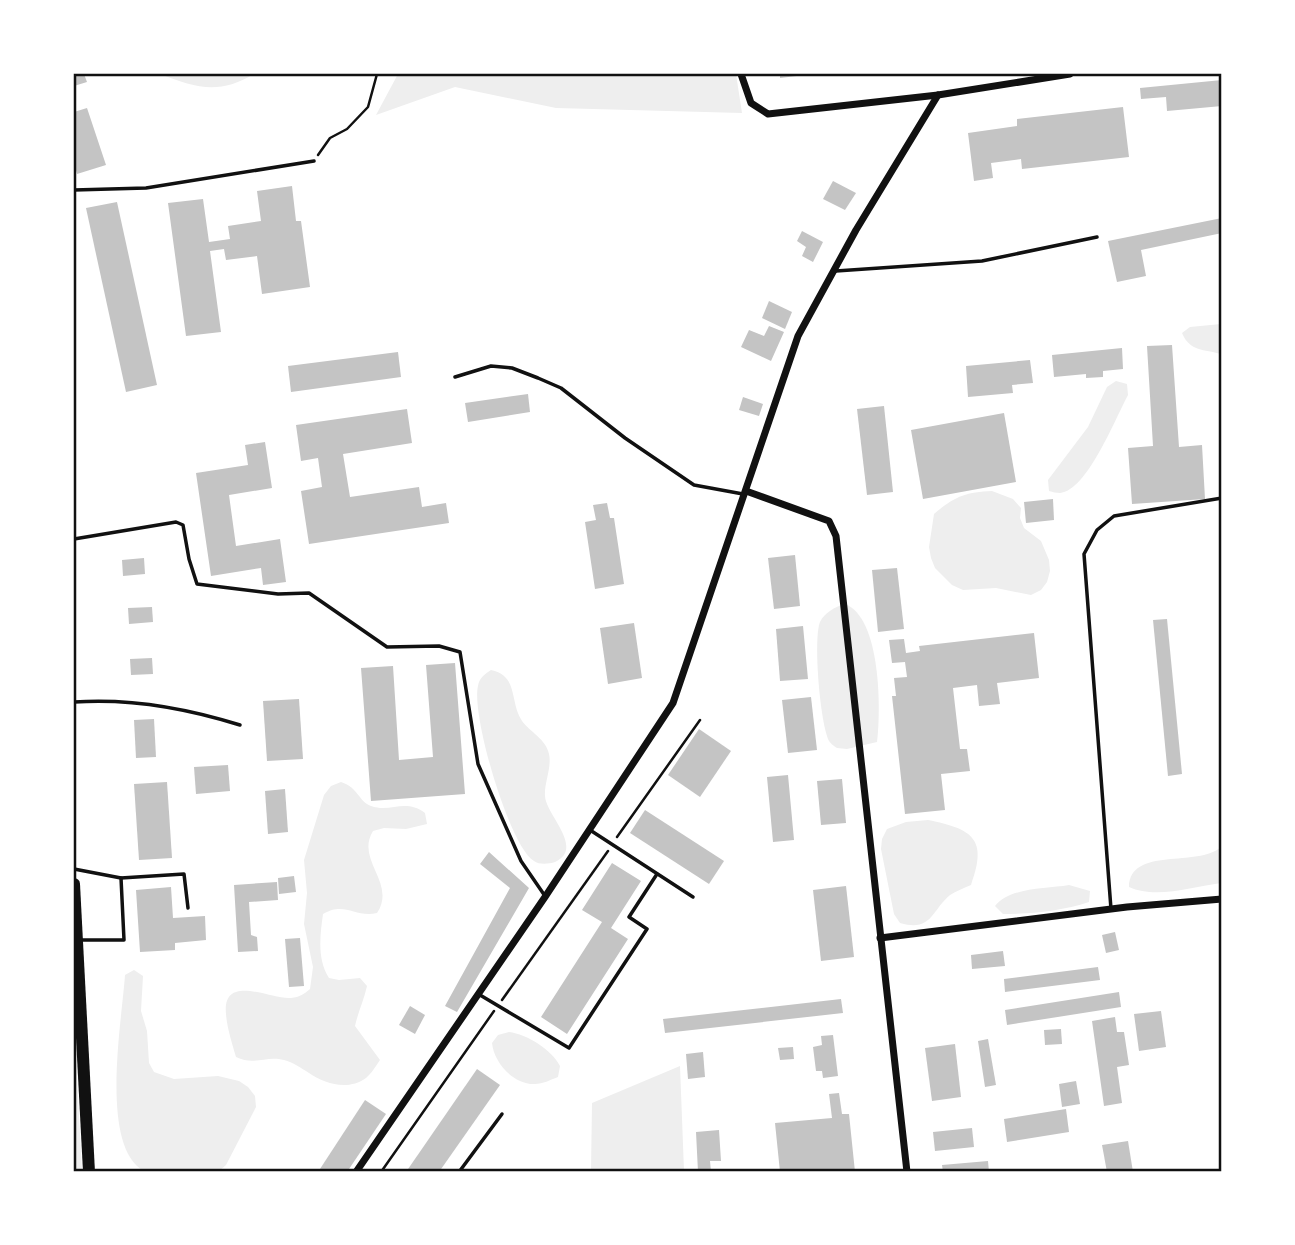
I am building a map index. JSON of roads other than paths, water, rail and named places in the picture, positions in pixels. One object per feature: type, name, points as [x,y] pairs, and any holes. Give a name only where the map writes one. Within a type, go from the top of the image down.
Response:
[{"type":"highway","points":[[74,884],[78,940],[77,1027],[89,1171]]},
{"type":"street","points":[[741,74],[751,103],[768,114],[938,95],[1070,74]]},
{"type":"street","points":[[356,1171],[545,897],[673,703],[799,336],[856,230],[938,95]]},
{"type":"street","points":[[745,493],[829,521],[836,536],[907,1171]]},
{"type":"street","points":[[880,938],[1111,909],[1222,899]]},
{"type":"lane","points":[[74,190],[146,188],[314,161]]},
{"type":"lane","points":[[834,271],[982,261],[1097,237]]},
{"type":"lane","points":[[455,377],[491,366],[512,368],[538,378],[561,388],[625,438],[694,485],[745,493]]},
{"type":"lane","points":[[1111,909],[1084,554],[1097,530],[1114,516],[1222,498]]},
{"type":"lane","points":[[74,539],[176,522],[183,525],[197,584],[278,594],[309,593],[387,647],[439,646],[460,652],[478,764],[521,861],[545,897]]},
{"type":"lane","points":[[74,702],[133,702],[195,711],[240,725]]},
{"type":"lane","points":[[590,830],[693,897]]},
{"type":"lane","points":[[74,869],[121,878],[184,874],[188,908]]},
{"type":"lane","points":[[479,994],[569,1048],[647,929],[629,917],[657,874]]},
{"type":"lane","points":[[78,940],[124,940],[121,878]]},
{"type":"lane","points":[[459,1171],[502,1114]]}]
